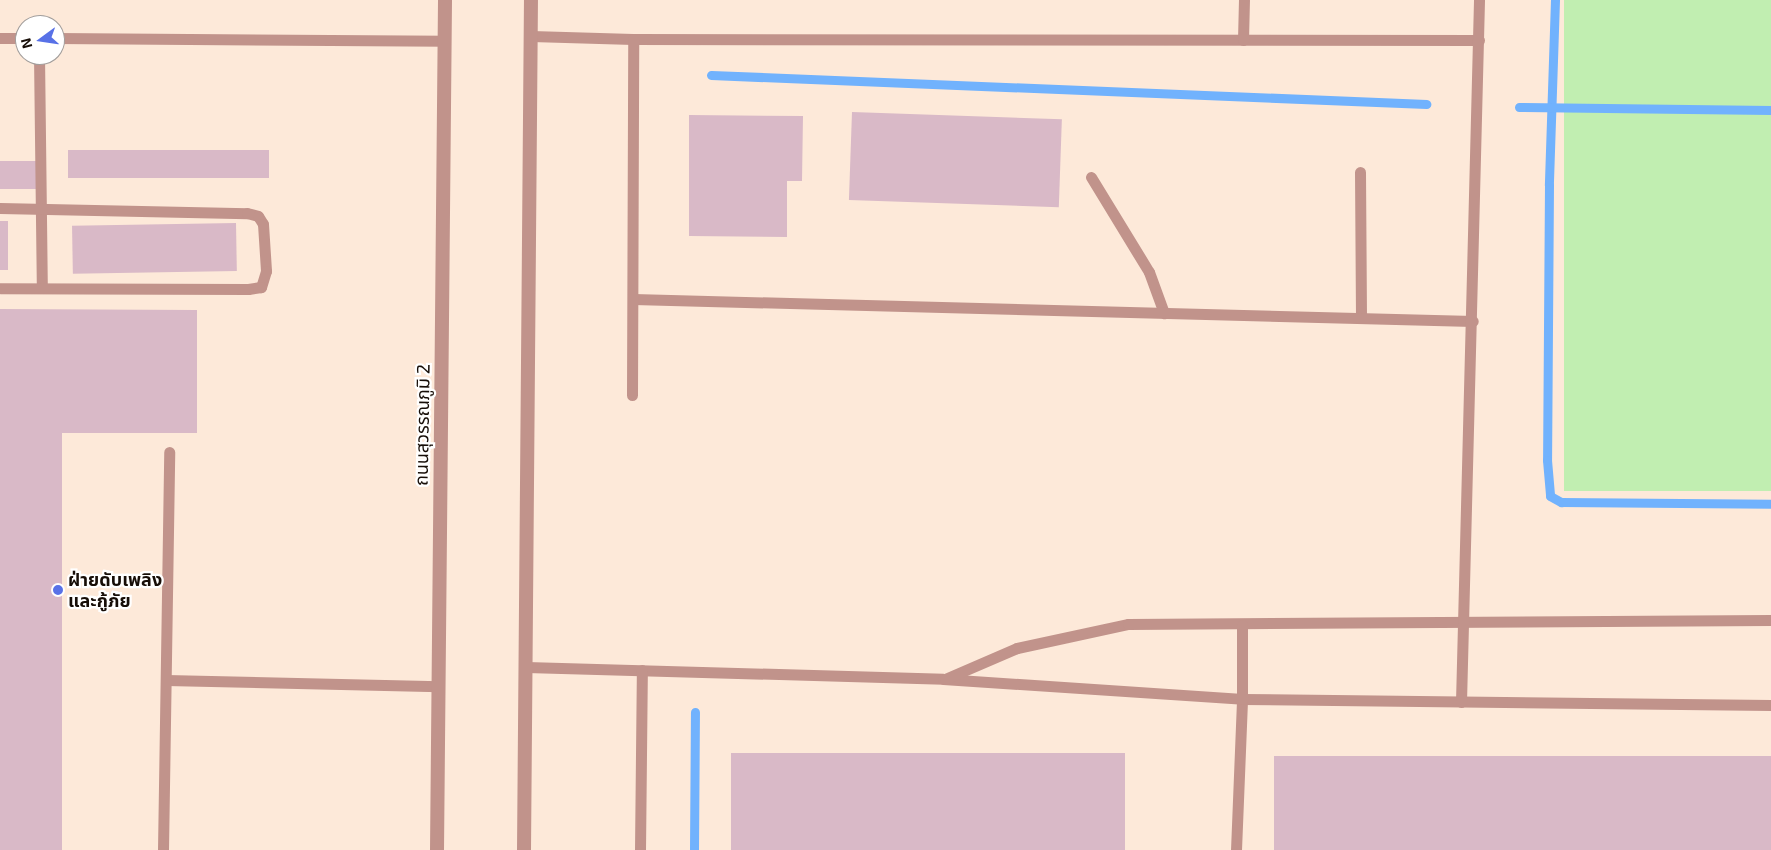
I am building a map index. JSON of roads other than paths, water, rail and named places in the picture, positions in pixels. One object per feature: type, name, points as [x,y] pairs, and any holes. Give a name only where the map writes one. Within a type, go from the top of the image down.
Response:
[{"type":"street","name":"ถนนสุวรรณภูมิ 2","points":[[437,850],[445,0]]},
{"type":"street","points":[[524,850],[530,0]]},
{"type":"lane","points":[[1243,40],[1244,0]]},
{"type":"lane","points":[[1461,702],[1473,321],[1479,0]]},
{"type":"lane","points":[[531,36],[633,39],[1479,40]]},
{"type":"lane","points":[[0,38],[15,38]]},
{"type":"lane","points":[[65,38],[444,41]]},
{"type":"lane","points":[[632,395],[633,39]]},
{"type":"lane","points":[[39,65],[42,288]]},
{"type":"lane","points":[[1360,172],[1361,318]]},
{"type":"lane","points":[[1091,177],[1149,272],[1164,313]]},
{"type":"lane","points":[[0,208],[247,213],[258,216],[263,224],[266,271],[262,287],[248,289],[0,288]]},
{"type":"lane","points":[[633,298],[1473,321]]},
{"type":"lane","points":[[163,850],[169,452]]},
{"type":"lane","points":[[944,679],[1017,648],[1128,624],[1242,625],[1771,620]]},
{"type":"lane","points":[[1236,850],[1242,699],[1242,625]]},
{"type":"lane","points":[[526,667],[944,679],[1242,699],[1771,705]]},
{"type":"lane","points":[[640,850],[642,670]]},
{"type":"lane","points":[[166,680],[439,686]]},
{"type":"waterway","points":[[1555,0],[1549,185],[1547,460],[1550,496],[1561,502],[1771,504]]},
{"type":"waterway","points":[[711,75],[1426,104]]},
{"type":"waterway","points":[[1519,107],[1771,110]]},
{"type":"waterway","points":[[694,850],[695,712]]},
{"type":"place","name":"ฝ่ายดับเพลิง และกู้ภัย","points":[[58,590]]}]
